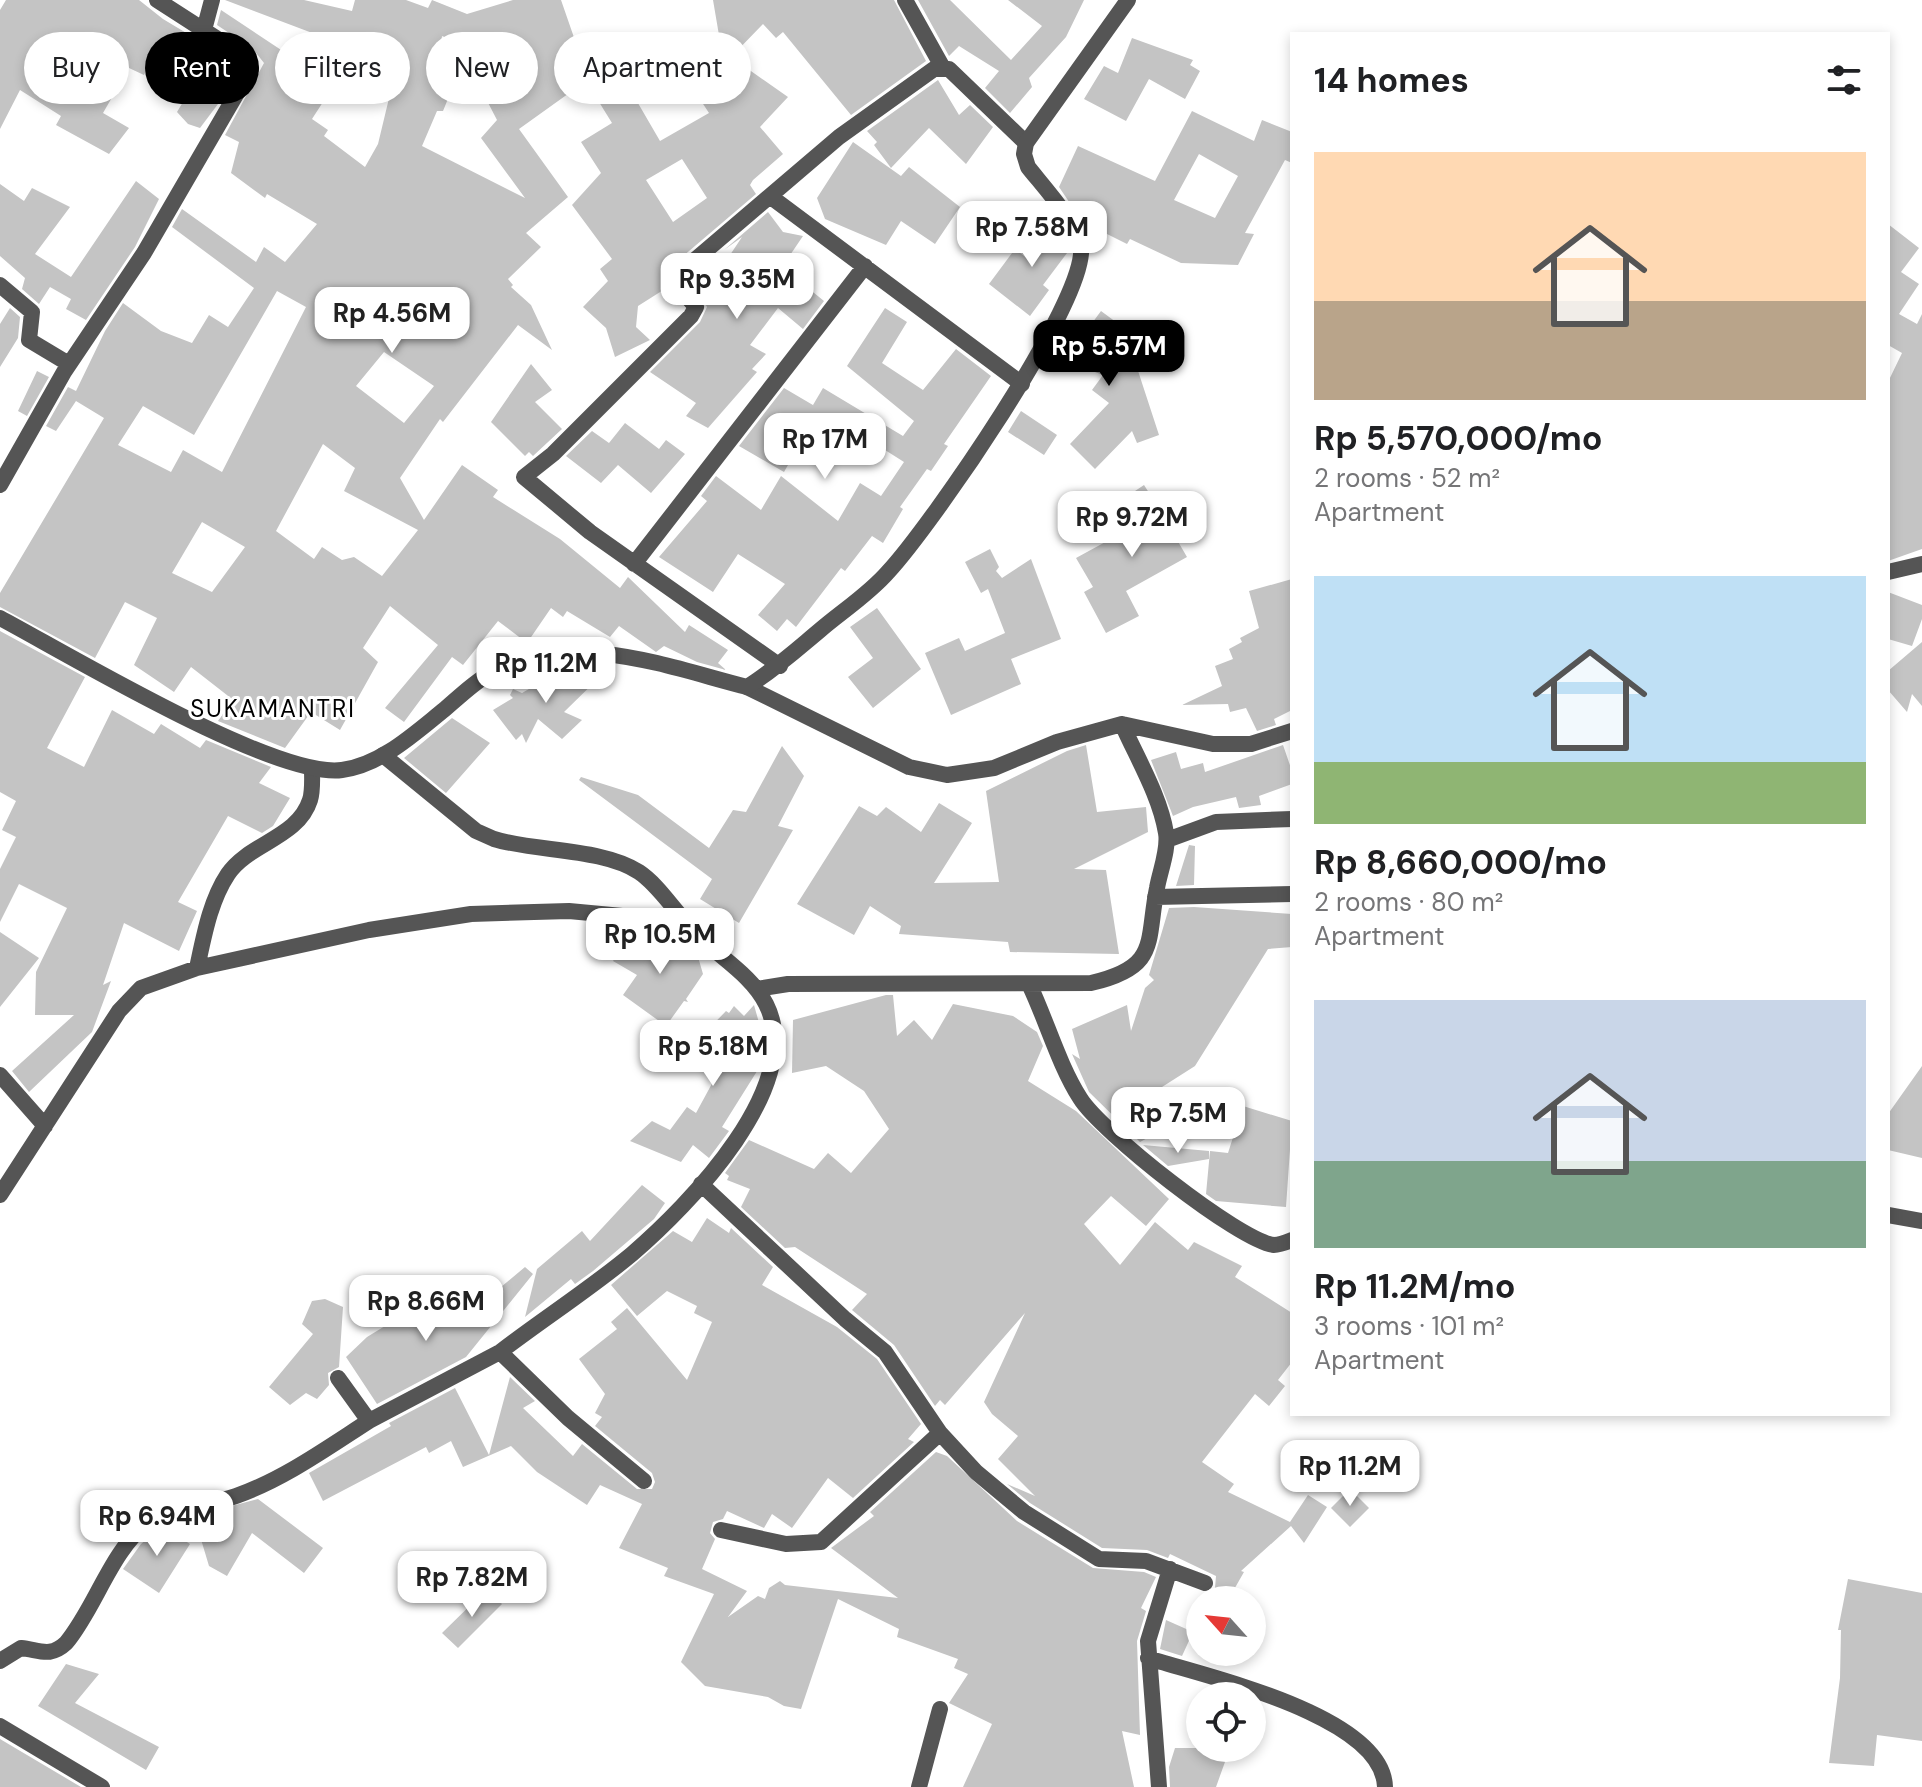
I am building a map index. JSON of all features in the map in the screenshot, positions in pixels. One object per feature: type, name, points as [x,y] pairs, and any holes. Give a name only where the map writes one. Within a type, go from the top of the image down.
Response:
[{"type":"street","points":[[0,485],[69,364],[95,330],[144,253],[251,69],[247,58],[157,0]]},
{"type":"street","points":[[204,30],[212,0]]},
{"type":"street","points":[[905,0],[943,68]]},
{"type":"street","points":[[747,687],[780,666],[888,573],[921,532],[1022,384],[1080,270],[1082,255],[1080,238],[1028,167],[1024,154],[1026,143],[1128,0]]},
{"type":"street","points":[[780,666],[634,564],[524,477],[553,454],[691,316],[696,307],[679,287],[682,271],[839,137],[934,69],[949,69],[1026,143]]},
{"type":"street","points":[[771,197],[1022,384]]},
{"type":"street","points":[[634,564],[865,266]]},
{"type":"street","points":[[0,285],[32,312],[33,327],[28,338],[69,364]]},
{"type":"street","points":[[1890,572],[1922,564]]},
{"type":"street","points":[[0,618],[249,747],[312,769],[340,770],[383,755],[498,669],[528,659],[606,652],[747,687],[909,767],[947,775],[994,768],[1057,742],[1122,724],[1213,744],[1251,744],[1290,732]]},
{"type":"street","points":[[757,989],[788,984],[1030,986],[1091,983],[1114,978],[1131,967],[1145,952],[1153,930],[1155,897],[1166,837],[1160,811],[1122,724]]},
{"type":"street","points":[[0,1661],[21,1648],[46,1654],[56,1652],[66,1643],[126,1549],[148,1522],[163,1514],[236,1496],[284,1474],[369,1421],[500,1352],[633,1253],[701,1184],[755,1112],[771,1076],[775,1043],[768,1007],[757,989],[702,942],[643,874],[631,868],[494,839],[476,831],[383,755]]},
{"type":"street","points":[[197,968],[208,919],[228,873],[255,849],[284,833],[297,821],[310,800],[312,769]]},
{"type":"street","points":[[1166,837],[1216,822],[1290,819]]},
{"type":"street","points":[[1155,897],[1290,894]]},
{"type":"street","points":[[0,1195],[128,998],[141,988],[197,968],[369,930],[471,914],[569,911],[686,922]]},
{"type":"street","points":[[1030,986],[1078,1096],[1095,1120],[1168,1180],[1243,1230],[1274,1245],[1290,1241]]},
{"type":"street","points":[[0,1075],[45,1126]]},
{"type":"street","points":[[701,1184],[845,1319],[885,1352],[940,1433],[994,1487],[1086,1553],[1108,1561],[1131,1559],[1170,1569],[1205,1583]]},
{"type":"street","points":[[1890,1215],[1922,1221]]},
{"type":"street","points":[[500,1352],[568,1418],[644,1481]]},
{"type":"street","points":[[338,1378],[369,1421]]},
{"type":"street","points":[[721,1530],[786,1544],[821,1542],[940,1433]]},
{"type":"street","points":[[1159,1787],[1148,1658],[1150,1625],[1170,1569]]},
{"type":"street","points":[[1148,1658],[1282,1702],[1337,1726],[1366,1747],[1385,1775],[1385,1787]]},
{"type":"street","points":[[919,1787],[940,1709]]},
{"type":"street","points":[[0,1726],[102,1787]]},
{"type":"building","points":[[6,0],[139,0],[185,32],[145,32],[144,75],[129,68],[129,32],[24,32],[24,93],[20,90],[0,129],[0,10]]},
{"type":"building","points":[[225,0],[304,0],[352,11],[355,0],[406,0],[428,8],[432,0],[467,14],[513,0],[561,0],[572,32],[554,32],[554,104],[519,129],[568,197],[526,233],[541,247],[508,279],[513,285],[511,287],[531,305],[552,350],[518,325],[443,422],[440,419],[400,478],[424,520],[462,465],[498,490],[493,497],[560,539],[620,588],[628,577],[685,632],[689,625],[728,650],[718,663],[726,670],[697,662],[664,646],[656,652],[619,626],[610,637],[567,611],[563,617],[551,608],[527,643],[498,621],[463,665],[452,657],[404,722],[385,708],[438,645],[390,606],[363,648],[378,662],[340,730],[311,712],[285,748],[218,721],[232,699],[191,667],[174,692],[134,665],[157,618],[125,602],[95,658],[0,607],[0,593],[104,418],[76,401],[56,431],[46,426],[68,387],[76,391],[105,331],[123,303],[161,331],[192,343],[209,315],[228,327],[254,288],[172,227],[182,209],[256,262],[264,247],[285,262],[317,224],[267,194],[265,198],[231,173],[239,142],[225,135],[242,104],[259,104],[259,72],[264,63],[259,57],[259,35],[275,46],[275,104],[322,104],[312,119],[328,130],[324,136],[365,167],[378,144],[388,104],[410,104],[410,32],[310,32]],"holes":[[[426,32],[538,32],[538,104],[489,104],[497,120],[481,138],[525,198],[422,146],[437,111],[443,111],[446,104],[426,104]],[[277,291],[306,307],[222,472],[183,450],[171,472],[118,445],[143,406],[194,435]],[[384,352],[434,386],[404,423],[356,386]],[[323,444],[355,468],[344,491],[418,530],[382,576],[354,557],[342,560],[322,547],[314,559],[276,531]],[[202,522],[245,547],[212,592],[172,573]]]},
{"type":"building","points":[[713,0],[894,0],[926,61],[851,115],[783,32],[776,38],[763,24],[751,36],[751,32],[718,32]]},
{"type":"building","points":[[918,0],[950,0],[1011,60],[1042,26],[1008,0],[1084,0],[1066,37],[1029,78],[1032,87],[1010,113],[985,88],[999,71],[959,46],[949,56]]},
{"type":"building","points":[[221,10],[254,32],[228,32],[217,25]]},
{"type":"building","points":[[1132,38],[1193,60],[1190,65],[1200,71],[1185,99],[1149,79],[1126,121],[1084,99],[1104,66],[1118,73]]},
{"type":"building","points":[[751,71],[788,97],[760,127],[783,154],[753,180],[750,185],[756,194],[675,263],[668,287],[638,306],[636,327],[650,340],[615,357],[606,328],[583,307],[608,281],[600,269],[612,259],[572,205],[601,173],[581,142],[612,123],[600,104],[639,104],[660,141],[709,113],[703,104],[751,104]],"holes":[[[682,159],[707,198],[673,222],[646,180]]]},
{"type":"building","points":[[938,80],[959,115],[970,105],[993,127],[966,164],[929,128],[891,168],[874,145],[877,142],[867,131]]},
{"type":"building","points":[[42,104],[108,104],[103,113],[129,128],[109,154],[56,125],[61,116]]},
{"type":"building","points":[[182,104],[218,104],[200,128],[188,124],[177,112]]},
{"type":"building","points":[[1192,111],[1254,141],[1262,120],[1290,131],[1290,162],[1285,160],[1245,233],[1254,234],[1238,265],[1181,263],[1130,239],[1127,244],[1087,224],[1086,227],[1059,187],[1078,146],[1155,181]],"holes":[[[1199,154],[1238,176],[1215,218],[1174,200]]]},
{"type":"building","points":[[853,142],[901,176],[909,167],[960,207],[935,244],[901,221],[886,245],[825,219],[817,198]]},
{"type":"building","points":[[136,181],[159,199],[135,247],[86,320],[66,309],[71,299],[50,287],[39,304],[22,289],[25,278],[0,256],[0,184],[24,201],[32,188],[70,207],[35,254],[71,277]]},
{"type":"building","points":[[1048,210],[1064,233],[1070,249],[1043,285],[1049,290],[1030,316],[989,284],[1015,249],[1033,263],[1049,245],[1037,234]]},
{"type":"building","points":[[768,212],[783,232],[803,236],[782,267],[824,301],[803,329],[778,308],[750,345],[766,354],[752,369],[757,372],[708,428],[686,416],[696,403],[650,372],[700,322],[707,307],[702,297],[742,237],[724,250]]},
{"type":"building","points":[[1890,226],[1919,248],[1901,272],[1919,284],[1899,314],[1917,324],[1922,314],[1922,549],[1890,560],[1890,378],[1902,353],[1890,346]]},
{"type":"building","points":[[10,308],[20,317],[18,338],[0,367],[0,324]]},
{"type":"building","points":[[885,308],[907,322],[882,363],[923,390],[956,349],[991,376],[944,444],[948,446],[931,471],[927,469],[900,507],[903,509],[883,543],[872,536],[845,571],[841,568],[796,627],[787,619],[777,631],[758,615],[785,584],[738,554],[713,592],[659,557],[707,501],[701,496],[716,476],[761,510],[781,476],[838,521],[860,483],[881,496],[904,462],[844,424],[826,445],[808,430],[784,472],[739,446],[784,388],[818,408],[813,405],[823,388],[903,436],[914,421],[847,366]]},
{"type":"building","points":[[1101,311],[1124,328],[1159,435],[1137,443],[1132,431],[1095,469],[1070,444],[1109,403],[1092,390],[1103,375],[1050,355],[1065,327],[1084,334]]},
{"type":"building","points":[[531,364],[552,390],[535,402],[562,429],[533,456],[529,452],[525,456],[491,422]]},
{"type":"building","points":[[37,371],[49,377],[27,416],[18,411]]},
{"type":"building","points":[[1021,411],[1057,435],[1044,455],[1008,432]]},
{"type":"building","points":[[625,423],[659,449],[666,440],[685,454],[651,493],[618,465],[601,483],[566,456],[592,431],[609,443]]},
{"type":"building","points":[[1144,485],[1162,513],[1180,504],[1190,525],[1173,533],[1187,557],[1126,591],[1139,616],[1106,633],[1084,592],[1093,587],[1076,558],[1142,522],[1126,497]]},
{"type":"building","points":[[990,549],[999,567],[996,571],[1002,578],[1031,559],[1061,639],[1011,659],[1021,684],[951,715],[925,653],[959,638],[965,651],[1005,633],[988,589],[981,593],[965,562]]},
{"type":"building","points":[[1290,580],[1290,711],[1274,719],[1276,725],[1257,731],[1246,708],[1230,712],[1228,704],[1182,705],[1222,686],[1215,666],[1233,659],[1229,649],[1242,642],[1240,638],[1259,628],[1249,591]]},
{"type":"building","points":[[1890,593],[1922,605],[1922,619],[1912,646],[1890,640]]},
{"type":"building","points":[[877,608],[921,669],[873,708],[848,677],[873,658],[850,627]]},
{"type":"building","points":[[0,631],[85,677],[47,748],[84,767],[112,710],[154,734],[161,724],[200,748],[206,740],[271,767],[259,783],[290,798],[273,826],[262,833],[228,816],[178,902],[197,911],[179,951],[124,923],[103,985],[111,981],[92,1032],[29,1092],[12,1071],[74,1015],[35,1015],[36,972],[67,908],[19,884],[0,922],[0,869],[16,837],[2,830],[16,801],[0,792]]},
{"type":"building","points":[[1922,642],[1922,706],[1912,694],[1907,712],[1890,692],[1890,669]]},
{"type":"building","points":[[608,669],[564,712],[582,720],[562,739],[538,719],[526,743],[522,734],[516,740],[493,710],[513,698],[510,695],[513,689],[522,693],[560,671],[574,678]]},
{"type":"building","points":[[452,718],[490,743],[446,793],[404,758]]},
{"type":"building","points":[[1086,745],[1097,812],[1146,807],[1148,832],[1074,869],[1106,870],[1119,954],[1010,952],[1008,942],[899,934],[901,926],[870,906],[854,935],[797,904],[859,806],[877,816],[886,807],[921,832],[939,803],[972,823],[934,883],[999,882],[986,791],[1067,751]]},
{"type":"building","points":[[1283,745],[1290,765],[1290,785],[1259,796],[1261,805],[1239,808],[1236,797],[1193,807],[1173,816],[1151,760],[1176,752],[1181,769],[1203,763],[1205,772]]},
{"type":"building","points":[[782,746],[804,776],[778,826],[793,830],[739,923],[700,899],[712,879],[579,780],[581,777],[638,795],[709,848],[733,810],[746,812]]},
{"type":"building","points":[[1189,845],[1195,846],[1194,885],[1176,886]]},
{"type":"building","points":[[1169,908],[1290,914],[1290,947],[1268,949],[1195,1066],[1162,1087],[1179,1121],[1140,1142],[1089,1092],[1072,1054],[1080,1059],[1072,1029],[1127,1005],[1131,1031],[1145,988],[1154,980],[1149,975]]},
{"type":"building","points":[[0,932],[39,958],[0,1007]]},
{"type":"building","points":[[631,932],[650,956],[662,939],[696,950],[703,974],[686,999],[688,1002],[684,1001],[666,1026],[623,995],[637,975],[613,961]]},
{"type":"building","points":[[886,995],[893,995],[897,1036],[914,1020],[932,1040],[953,1004],[1013,1016],[1037,1032],[1043,1046],[1028,1081],[1076,1111],[1169,1199],[1146,1226],[1111,1196],[1084,1224],[1120,1265],[1155,1222],[1188,1250],[1194,1242],[1242,1266],[1235,1277],[1290,1312],[1290,1365],[1278,1380],[1285,1386],[1269,1406],[1255,1394],[1202,1462],[1234,1484],[1228,1492],[1290,1522],[1308,1495],[1327,1507],[1304,1543],[1291,1526],[1241,1571],[1244,1572],[1236,1586],[1215,1586],[1216,1576],[1170,1554],[1168,1558],[1147,1550],[1102,1548],[1030,1503],[1007,1484],[1035,1496],[998,1459],[1018,1436],[992,1414],[984,1402],[1025,1313],[945,1405],[940,1400],[935,1406],[894,1345],[852,1310],[867,1294],[795,1247],[785,1248],[741,1207],[750,1189],[727,1180],[729,1176],[725,1173],[749,1140],[814,1169],[828,1153],[851,1173],[889,1129],[864,1091],[826,1066],[792,1073],[793,1020]]},
{"type":"building","points":[[754,1005],[763,1037],[759,1068],[722,1127],[729,1131],[709,1158],[693,1145],[681,1162],[630,1141],[652,1121],[670,1130],[687,1107],[696,1113],[721,1067],[695,1043],[726,1011],[729,1013],[734,1006],[744,1016]]},
{"type":"building","points":[[1922,1066],[1922,1158],[1890,1150],[1890,1111]]},
{"type":"building","points":[[1243,1106],[1290,1120],[1286,1207],[1216,1201],[1206,1194],[1210,1151],[1228,1153]]},
{"type":"building","points":[[1143,1145],[1209,1151],[1209,1159],[1168,1166]]},
{"type":"building","points":[[642,1185],[665,1203],[654,1219],[593,1271],[575,1284],[571,1279],[525,1317],[537,1269],[582,1231],[590,1241]]},
{"type":"building","points":[[707,1218],[729,1233],[731,1228],[773,1267],[762,1285],[837,1327],[877,1359],[921,1424],[908,1439],[914,1442],[853,1498],[828,1478],[792,1528],[772,1514],[764,1528],[727,1511],[723,1519],[713,1522],[710,1533],[715,1539],[702,1569],[747,1591],[728,1617],[758,1596],[765,1599],[769,1588],[780,1581],[785,1585],[898,1598],[831,1548],[874,1516],[870,1512],[936,1452],[947,1456],[1017,1521],[1093,1568],[1144,1572],[1156,1577],[1141,1608],[1146,1611],[1137,1641],[1140,1735],[1122,1731],[1134,1787],[963,1787],[992,1724],[949,1703],[968,1674],[954,1668],[958,1659],[897,1637],[899,1629],[838,1599],[801,1709],[784,1706],[768,1697],[705,1686],[681,1662],[714,1594],[664,1576],[668,1568],[619,1548],[642,1504],[600,1485],[587,1505],[537,1472],[511,1446],[463,1467],[451,1441],[429,1453],[426,1447],[323,1501],[309,1473],[391,1426],[389,1423],[455,1388],[489,1455],[510,1377],[535,1401],[523,1408],[573,1456],[582,1444],[637,1489],[652,1489],[655,1482],[652,1473],[595,1426],[602,1417],[595,1413],[605,1394],[579,1359],[617,1329],[611,1322],[627,1308],[687,1380],[712,1322],[694,1313],[697,1306],[667,1291],[637,1316],[611,1285],[673,1231],[692,1242]]},
{"type":"building","points":[[525,1267],[533,1274],[466,1357],[377,1404],[346,1357],[367,1337],[431,1298],[448,1325],[470,1313]]},
{"type":"building","points":[[325,1299],[343,1307],[339,1367],[328,1373],[329,1385],[317,1399],[306,1393],[290,1405],[269,1387],[313,1334],[302,1324],[312,1301]]},
{"type":"building","points":[[1350,1489],[1369,1508],[1350,1527],[1331,1508]]},
{"type":"building","points":[[258,1499],[323,1548],[304,1573],[252,1533],[227,1576],[209,1566],[194,1516]]},
{"type":"building","points":[[162,1526],[190,1544],[159,1593],[123,1569],[141,1544]]},
{"type":"building","points":[[1848,1579],[1922,1593],[1922,1741],[1877,1735],[1874,1766],[1829,1763],[1840,1678],[1841,1630],[1838,1630]]},
{"type":"building","points":[[487,1589],[502,1604],[458,1648],[442,1633]]},
{"type":"building","points":[[1166,1620],[1186,1629],[1186,1647],[1182,1656],[1160,1649]]},
{"type":"building","points":[[66,1664],[99,1674],[75,1703],[159,1747],[146,1770],[38,1706]]},
{"type":"building","points":[[0,1739],[81,1787],[0,1787]]},
{"type":"building","points":[[1175,1748],[1186,1748],[1186,1762],[1225,1762],[1216,1787],[1170,1787],[1169,1767]]},
{"type":"district","name":"SUKAMANTRI","points":[[273,709]]}]
